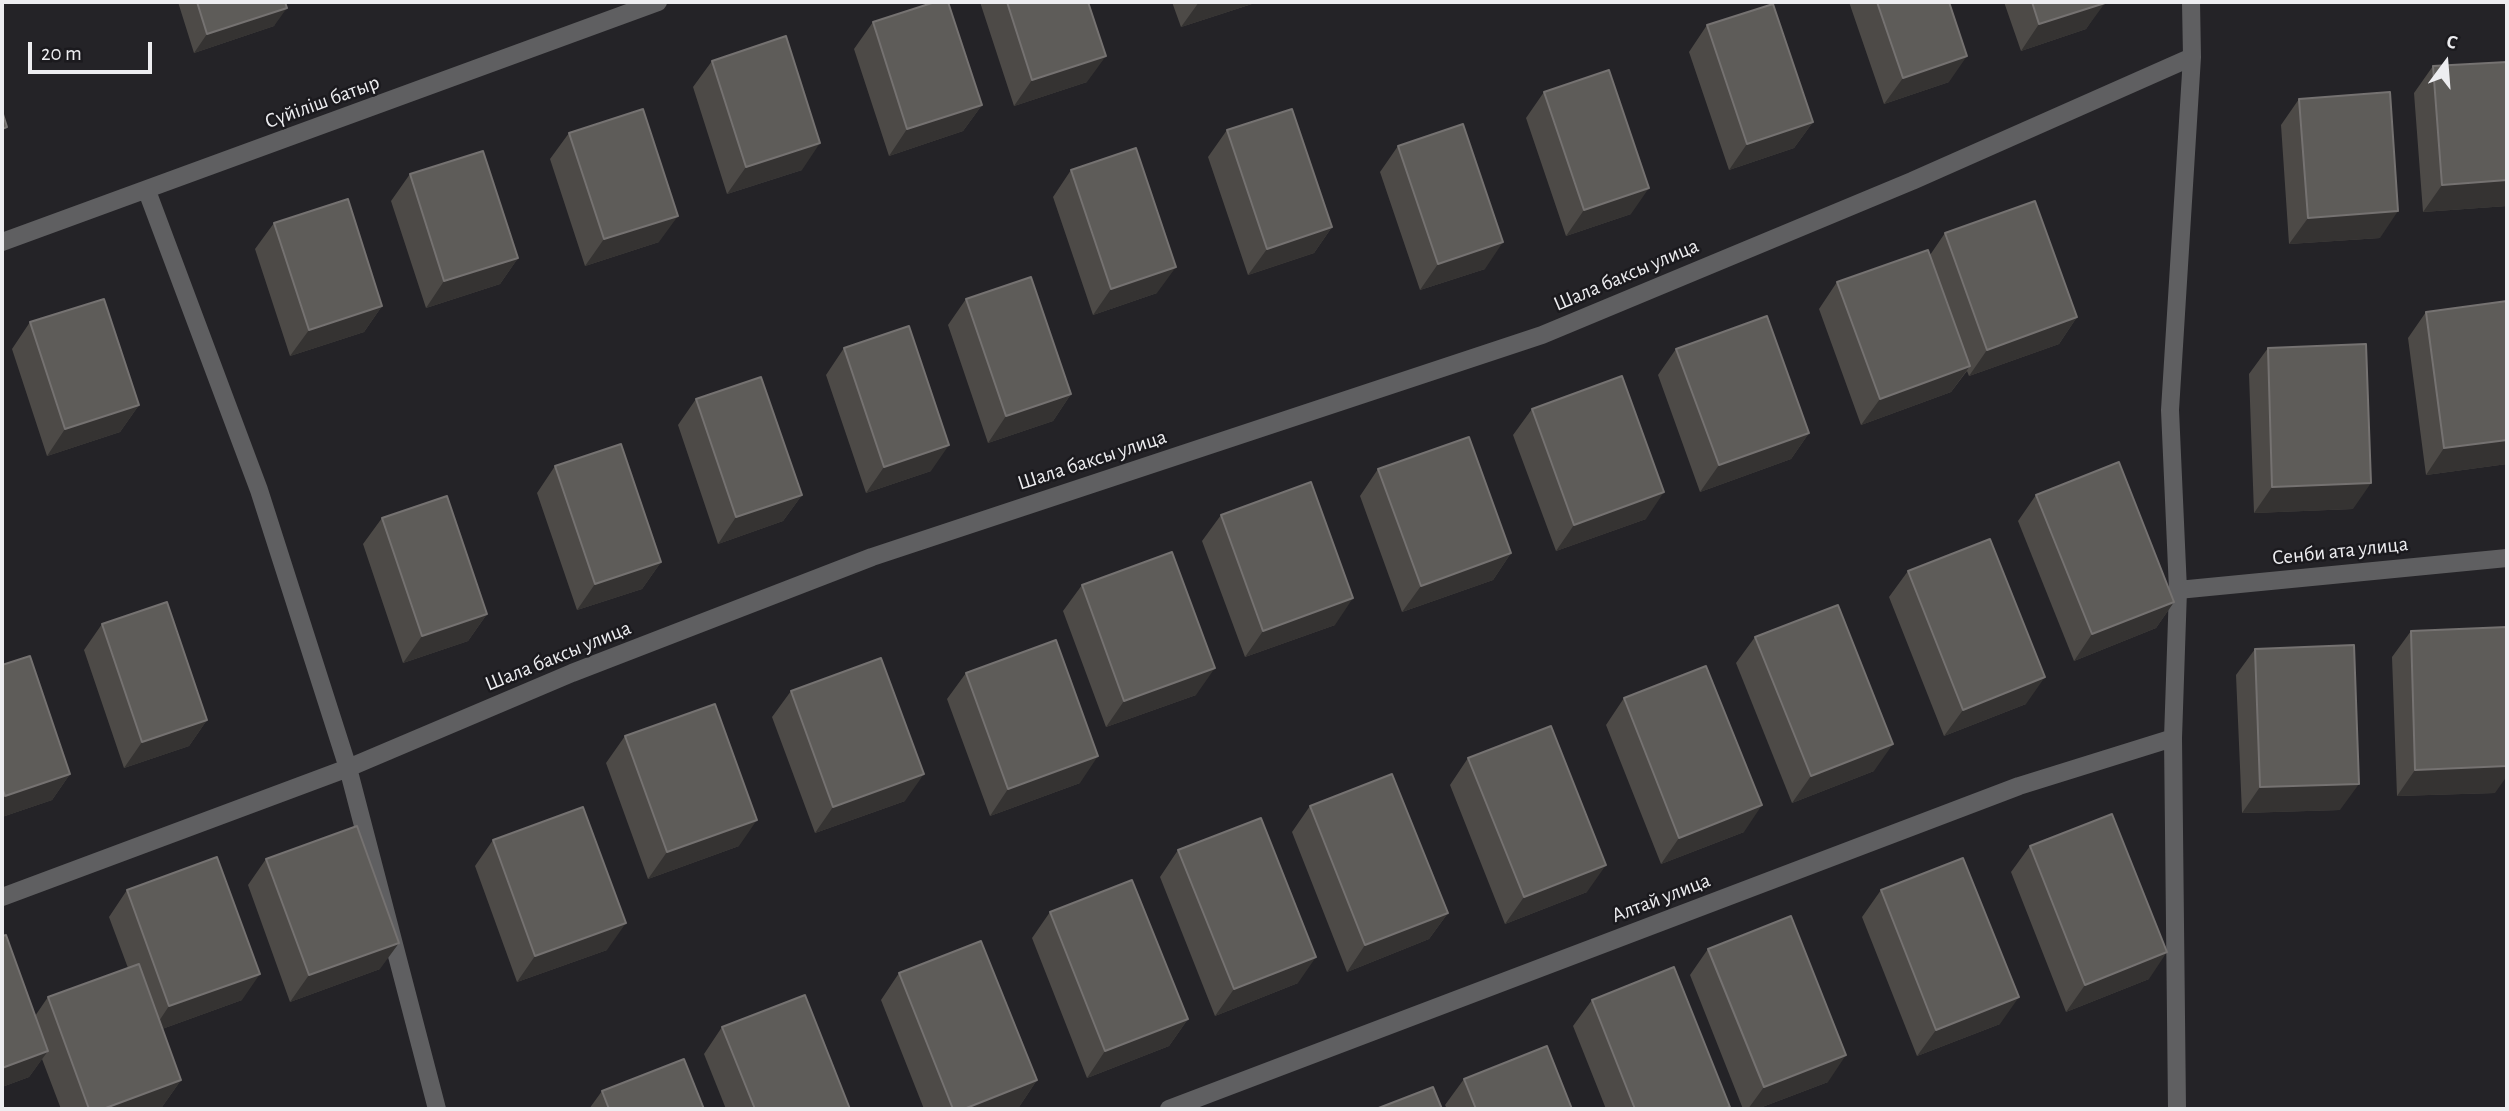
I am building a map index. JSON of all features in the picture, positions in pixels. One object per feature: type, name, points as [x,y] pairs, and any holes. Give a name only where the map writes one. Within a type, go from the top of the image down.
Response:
[{"type":"street","name":"Сүйіліш батыр","points":[[2,242],[658,2]]},
{"type":"street","points":[[2177,1109],[2172,738],[2178,590],[2171,410],[2192,57],[2191,2]]},
{"type":"street","name":"Шала баксы улица","points":[[2,897],[348,768],[572,673],[872,557],[1542,335],[1899,186],[2192,57]]},
{"type":"street","points":[[147,191],[259,490],[348,768],[437,1109]]},
{"type":"street","name":"Сенби ата улица","points":[[2178,590],[2507,558]]},
{"type":"street","name":"Алтай улица","points":[[1169,1109],[2019,786],[2172,738]]},
{"type":"building","points":[[197,2],[285,2],[287,8],[207,34]]},
{"type":"building","points":[[935,2],[948,2],[982,105],[907,129],[873,22]]},
{"type":"building","points":[[1007,2],[1088,2],[1106,56],[1032,80]]},
{"type":"building","points":[[1877,2],[1949,2],[1967,56],[1903,78]]},
{"type":"building","points":[[2032,2],[2104,2],[2105,3],[2039,24]]},
{"type":"building","points":[[1773,4],[1813,122],[1747,144],[1707,25]]},
{"type":"building","points":[[786,36],[820,143],[746,167],[712,61]]},
{"type":"building","points":[[2507,62],[2507,180],[2442,185],[2433,66]]},
{"type":"building","points":[[1609,70],[1649,188],[1584,210],[1544,92]]},
{"type":"building","points":[[2390,92],[2398,211],[2308,218],[2299,99]]},
{"type":"building","points":[[643,109],[678,216],[604,239],[569,133]]},
{"type":"building","points":[[1292,109],[1332,227],[1267,249],[1227,130]]},
{"type":"building","points":[[2,111],[7,127],[2,129]]},
{"type":"building","points":[[1463,124],[1503,242],[1438,264],[1398,146]]},
{"type":"building","points":[[1136,148],[1176,267],[1111,289],[1071,170]]},
{"type":"building","points":[[483,151],[518,258],[444,281],[410,174]]},
{"type":"building","points":[[348,199],[382,306],[309,330],[274,223]]},
{"type":"building","points":[[2035,201],[2077,317],[1987,350],[1945,233]]},
{"type":"building","points":[[1928,250],[1970,366],[1880,399],[1837,282]]},
{"type":"building","points":[[1031,277],[1071,394],[1006,416],[966,299]]},
{"type":"building","points":[[104,299],[139,405],[65,429],[30,322]]},
{"type":"building","points":[[2507,301],[2507,440],[2444,448],[2426,312]]},
{"type":"building","points":[[1767,316],[1809,433],[1719,465],[1676,349]]},
{"type":"building","points":[[909,326],[949,445],[884,467],[844,348]]},
{"type":"building","points":[[2366,344],[2371,483],[2272,487],[2268,348]]},
{"type":"building","points":[[1622,376],[1664,492],[1574,525],[1532,409]]},
{"type":"building","points":[[761,377],[802,495],[736,517],[696,399]]},
{"type":"building","points":[[1469,437],[1511,553],[1421,586],[1378,469]]},
{"type":"building","points":[[621,444],[661,562],[595,584],[555,466]]},
{"type":"building","points":[[2119,462],[2174,602],[2092,634],[2036,495]]},
{"type":"building","points":[[1311,482],[1353,598],[1263,631],[1221,515]]},
{"type":"building","points":[[447,496],[487,614],[422,636],[382,518]]},
{"type":"building","points":[[1990,539],[2045,677],[1963,710],[1908,571]]},
{"type":"building","points":[[1172,552],[1215,668],[1124,701],[1082,585]]},
{"type":"building","points":[[167,602],[207,720],[142,742],[102,624]]},
{"type":"building","points":[[1838,605],[1893,744],[1811,776],[1755,637]]},
{"type":"building","points":[[2507,627],[2507,766],[2415,770],[2411,631]]},
{"type":"building","points":[[1056,640],[1098,756],[1008,789],[966,673]]},
{"type":"building","points":[[2354,645],[2359,784],[2260,787],[2255,649]]},
{"type":"building","points":[[30,656],[70,774],[5,796],[2,787],[2,665]]},
{"type":"building","points":[[881,658],[924,774],[833,807],[791,691]]},
{"type":"building","points":[[1706,666],[1762,805],[1679,838],[1624,698]]},
{"type":"building","points":[[715,704],[757,820],[667,852],[625,736]]},
{"type":"building","points":[[1551,726],[1606,865],[1524,897],[1468,758]]},
{"type":"building","points":[[1392,774],[1448,913],[1365,945],[1310,806]]},
{"type":"building","points":[[583,807],[626,923],[535,956],[493,840]]},
{"type":"building","points":[[2112,814],[2167,952],[2085,985],[2030,846]]},
{"type":"building","points":[[1261,818],[1316,957],[1234,989],[1178,850]]},
{"type":"building","points":[[357,826],[399,943],[309,975],[266,859]]},
{"type":"building","points":[[217,857],[260,974],[169,1006],[127,890]]},
{"type":"building","points":[[1963,858],[2019,997],[1936,1030],[1881,890]]},
{"type":"building","points":[[1132,880],[1188,1019],[1105,1051],[1050,912]]},
{"type":"building","points":[[1791,916],[1846,1055],[1764,1087],[1708,949]]},
{"type":"building","points":[[6,935],[48,1051],[2,1068],[2,936]]},
{"type":"building","points":[[981,941],[1037,1080],[964,1109],[953,1109],[899,973]]},
{"type":"building","points":[[139,964],[181,1080],[103,1109],[89,1109],[48,997]]},
{"type":"building","points":[[1674,967],[1730,1107],[1635,1109],[1592,1000]]},
{"type":"building","points":[[805,995],[850,1109],[755,1109],[722,1027]]},
{"type":"building","points":[[1547,1046],[1572,1109],[1476,1109],[1464,1079]]},
{"type":"building","points":[[684,1059],[704,1109],[609,1109],[602,1091]]},
{"type":"building","points":[[1433,1087],[1442,1109],[1376,1109]]}]
